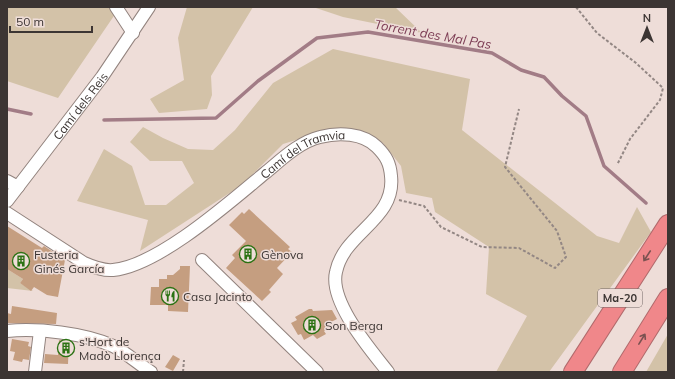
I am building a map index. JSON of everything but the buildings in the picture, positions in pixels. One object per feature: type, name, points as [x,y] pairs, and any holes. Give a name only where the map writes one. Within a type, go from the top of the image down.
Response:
[{"type":"highway","name":"Ma-20","points":[[573,372],[668,224]]},
{"type":"highway","name":"Ma-20","points":[[622,372],[668,298]]},
{"type":"street","points":[[116,7],[133,33]]},
{"type":"street","name":"Camí dels Reis","points":[[7,201],[12,184],[133,33],[149,7]]},
{"type":"street","name":"Camí del Tramvia","points":[[7,213],[84,263],[97,268],[112,270],[129,267],[170,245],[214,216],[294,149],[320,137],[340,134],[362,136],[375,145],[386,156],[392,185],[388,202],[382,212],[354,239],[340,261],[335,272],[335,281],[338,296],[357,331],[388,372]]},
{"type":"street","points":[[202,260],[317,372]]},
{"type":"street","points":[[7,331],[40,331],[92,339],[114,347],[151,372]]},
{"type":"street","points":[[35,372],[40,331]]},
{"type":"path","points":[[576,7],[597,33],[636,63],[663,88],[660,100],[630,139],[617,165]]},
{"type":"path","points":[[388,202],[402,200],[424,206],[441,227],[482,247],[519,248],[555,268],[566,257],[557,231],[505,166],[519,109]]},
{"type":"path","points":[[183,372],[184,360]]},
{"type":"shaded area","points":[[7,7],[120,7],[58,98],[7,81]]},
{"type":"shaded area","points":[[187,7],[253,7],[211,76],[212,95],[207,109],[159,113],[150,99],[184,80],[178,38]]},
{"type":"shaded area","points":[[313,7],[395,7],[422,33],[343,17]]},
{"type":"shaded area","points":[[333,49],[470,79],[462,130],[597,236],[619,243],[637,207],[651,232],[549,372],[496,372],[527,316],[486,294],[489,247],[435,212],[432,198],[406,193],[401,166],[383,143],[365,133],[315,134],[283,144],[242,185],[140,251],[148,220],[77,201],[104,149],[132,166],[145,205],[166,205],[194,183],[182,161],[150,161],[130,142],[143,127],[188,149],[213,150],[235,130],[273,83]]},
{"type":"shaded area","points":[[7,269],[23,279],[20,283],[33,291],[7,288]]},
{"type":"shaded area","points":[[668,334],[668,372],[646,372]]},
{"type":"waterway","name":"Torrent des Mal Pas","points":[[104,120],[216,118],[258,81],[317,38],[368,32],[492,53],[521,70],[544,77],[562,96],[586,116],[604,166],[646,203]]},
{"type":"waterway","name":"Torrent des Mal Pas","points":[[7,109],[31,114]]},
{"type":"place","name":"Gènova","points":[[248,254]]},
{"type":"place","name":"Fusteria Ginés García","points":[[21,261]]},
{"type":"place","name":"Casa Jacinto","points":[[170,296]]},
{"type":"place","name":"Son Berga","points":[[312,325]]},
{"type":"place","name":"s'Hort de Madò Llorença","points":[[66,348]]}]
